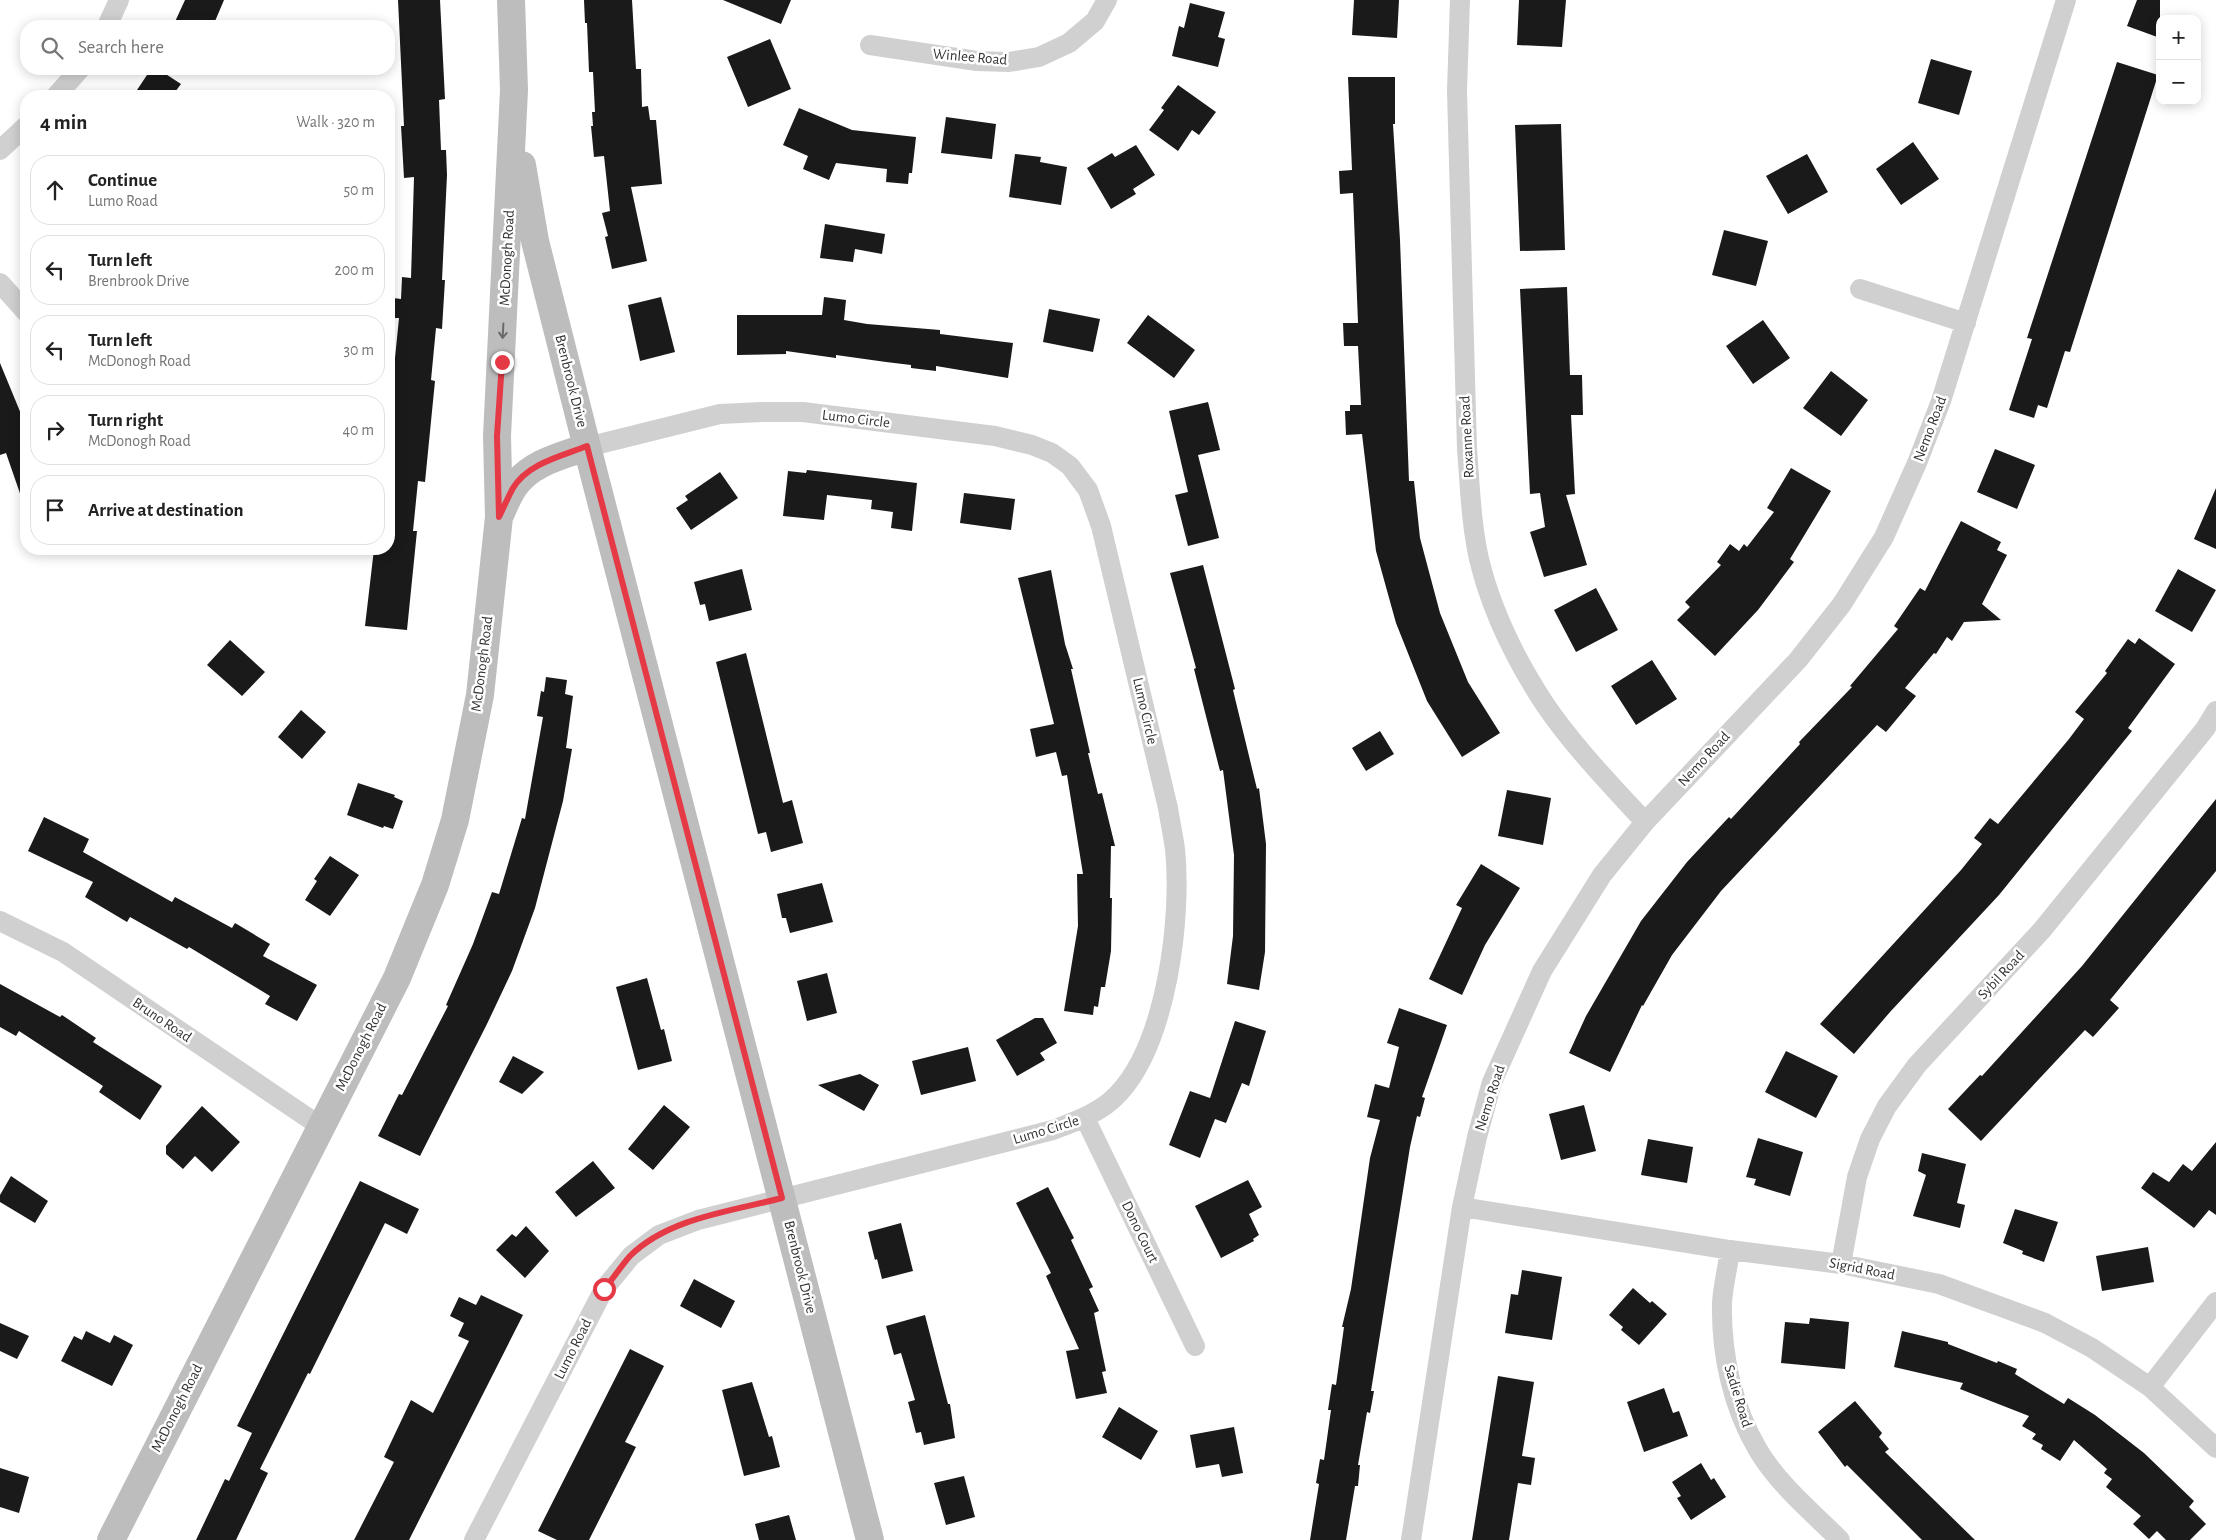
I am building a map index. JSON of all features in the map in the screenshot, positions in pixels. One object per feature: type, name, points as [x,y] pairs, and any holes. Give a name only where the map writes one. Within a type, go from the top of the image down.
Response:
[{"type":"street","points":[[110,20],[119,0]]},
{"type":"street","name":"McDonogh Road","points":[[111,1540],[320,1126],[397,978],[435,885],[456,820],[480,695],[499,517],[497,436],[514,90],[511,0]]},
{"type":"street","name":"Winlee Road","points":[[870,45],[977,61],[1009,62],[1039,57],[1068,43],[1095,20],[1107,0]]},
{"type":"street","name":"Roxanne Road","points":[[1460,0],[1456,91],[1467,450],[1472,509],[1480,559],[1494,608],[1544,703],[1581,751],[1645,822]]},
{"type":"street","name":"Nemo Road","points":[[1411,1540],[1462,1207],[1477,1137],[1492,1082],[1542,971],[1602,875],[1645,822],[1798,660],[1842,604],[1884,537],[1917,463],[1941,401],[2066,0]]},
{"type":"street","points":[[61,90],[75,75]]},
{"type":"street","name":"Brenbrook Drive","points":[[514,90],[524,176],[535,241],[870,1540]]},
{"type":"street","points":[[0,150],[20,132]]},
{"type":"street","points":[[0,283],[20,305]]},
{"type":"street","points":[[1860,290],[1966,323]]},
{"type":"street","name":"Lumo Circle","points":[[587,446],[720,414],[804,412],[995,436],[1032,445],[1052,453],[1070,466],[1088,490],[1101,526],[1168,808],[1175,850],[1176,897],[1171,957],[1160,1014],[1142,1061],[1119,1093],[1085,1118],[1054,1130],[782,1198]]},
{"type":"street","name":"McDonogh Road","points":[[499,517],[514,487],[524,476],[538,465],[587,446]]},
{"type":"street","name":"Sybil Road","points":[[1841,1264],[1857,1177],[1870,1138],[1887,1106],[1917,1065],[2042,930],[2205,728],[2216,711]]},
{"type":"street","name":"Bruno Road","points":[[0,921],[63,952],[320,1126]]},
{"type":"street","name":"Dono Court","points":[[1085,1118],[1195,1346]]},
{"type":"street","name":"Lumo Road","points":[[474,1540],[604,1289],[631,1256],[659,1235],[698,1220],[782,1198]]},
{"type":"street","name":"Sigrid Road","points":[[1462,1207],[1730,1250],[1841,1264],[1938,1284],[2021,1313],[2045,1323],[2092,1348],[2150,1387],[2216,1448]]},
{"type":"street","name":"Sadie Road","points":[[1730,1250],[1722,1301],[1723,1339],[1729,1374],[1741,1416],[1758,1450],[1788,1488],[1840,1540]]},
{"type":"street","points":[[2150,1387],[2216,1302]]},
{"type":"building","points":[[185,0],[224,0],[216,20],[176,20]]},
{"type":"building","points":[[398,0],[440,0],[445,99],[439,100],[441,150],[446,150],[447,175],[442,280],[445,280],[442,329],[436,328],[431,380],[435,381],[425,482],[418,481],[413,531],[417,531],[407,630],[365,626],[373,555],[395,555],[395,358],[399,318],[395,318],[395,298],[401,299],[402,277],[411,278],[414,177],[404,178],[401,126],[404,126]]},
{"type":"building","points":[[584,0],[632,0],[636,69],[641,69],[642,107],[648,106],[650,120],[656,120],[662,184],[631,187],[647,261],[612,269],[605,237],[608,236],[602,213],[610,211],[604,156],[594,157],[591,126],[593,126],[592,112],[595,112],[593,72],[589,72]]},
{"type":"building","points":[[723,0],[791,0],[781,24]]},
{"type":"building","points":[[1354,0],[1399,0],[1397,38],[1352,35]]},
{"type":"building","points":[[1519,0],[1566,0],[1562,47],[1517,45]]},
{"type":"building","points":[[2137,0],[2160,0],[2160,15],[2156,15],[2156,37],[2127,26]]},
{"type":"building","points":[[1190,3],[1225,12],[1218,37],[1225,39],[1218,67],[1172,56],[1179,26],[1184,28]]},
{"type":"building","points":[[770,39],[791,89],[748,107],[727,57]]},
{"type":"building","points":[[1931,59],[1972,71],[1959,115],[1918,103]]},
{"type":"building","points":[[2117,62],[2156,74],[2156,81],[2070,352],[2065,351],[2047,408],[2038,405],[2034,418],[2009,410],[2032,339],[2027,338]]},
{"type":"building","points":[[147,75],[167,75],[181,84],[176,90],[137,90]]},
{"type":"building","points":[[1348,77],[1395,77],[1395,124],[1393,124],[1400,240],[1409,481],[1414,481],[1420,538],[1440,613],[1468,682],[1500,733],[1462,757],[1427,701],[1396,623],[1376,551],[1362,434],[1346,435],[1345,411],[1350,411],[1350,405],[1361,405],[1358,346],[1344,346],[1343,323],[1358,323],[1353,193],[1340,194],[1339,171],[1352,170]]},
{"type":"building","points":[[1178,85],[1216,112],[1199,135],[1192,130],[1178,151],[1149,130],[1164,110],[1161,108]]},
{"type":"building","points":[[799,108],[852,130],[916,137],[912,173],[909,173],[908,184],[886,182],[887,169],[836,163],[829,180],[803,169],[808,156],[783,145]]},
{"type":"building","points":[[946,117],[996,124],[992,159],[941,153]]},
{"type":"building","points":[[1561,124],[1565,250],[1520,251],[1515,125]]},
{"type":"building","points":[[1913,142],[1939,179],[1901,205],[1876,169]]},
{"type":"building","points":[[1136,145],[1155,175],[1133,189],[1136,194],[1111,209],[1087,168],[1112,153],[1115,157]]},
{"type":"building","points":[[1015,154],[1041,157],[1040,162],[1067,167],[1061,205],[1009,197]]},
{"type":"building","points":[[1807,154],[1828,192],[1788,214],[1766,176]]},
{"type":"building","points":[[825,224],[885,234],[882,254],[855,249],[853,262],[820,258]]},
{"type":"building","points":[[1724,230],[1768,241],[1756,286],[1712,275]]},
{"type":"building","points":[[1567,287],[1570,375],[1582,375],[1583,415],[1571,415],[1575,494],[1566,495],[1587,565],[1544,577],[1530,532],[1545,527],[1540,493],[1530,494],[1520,289]]},
{"type":"building","points":[[661,297],[675,352],[640,361],[628,305]]},
{"type":"building","points":[[824,297],[846,300],[844,320],[867,324],[940,330],[940,334],[1013,343],[1008,378],[936,366],[936,371],[911,368],[911,365],[836,355],[836,358],[786,351],[786,354],[737,355],[737,315],[822,315]]},
{"type":"building","points":[[1049,309],[1100,319],[1093,352],[1043,342]]},
{"type":"building","points":[[1148,315],[1195,350],[1174,378],[1127,343]]},
{"type":"building","points":[[1763,320],[1790,358],[1753,384],[1726,346]]},
{"type":"building","points":[[0,363],[20,411],[20,493],[6,453],[0,455]]},
{"type":"building","points":[[1831,371],[1868,400],[1841,436],[1803,408]]},
{"type":"building","points":[[1208,402],[1220,450],[1198,455],[1219,538],[1188,546],[1175,495],[1188,492],[1169,411]]},
{"type":"building","points":[[1995,449],[2035,465],[2017,509],[1977,492]]},
{"type":"building","points":[[1791,468],[1831,491],[1790,559],[1794,562],[1758,610],[1715,656],[1677,620],[1690,607],[1685,602],[1721,565],[1717,562],[1730,544],[1739,551],[1744,544],[1747,547],[1774,512],[1767,508]]},
{"type":"building","points":[[807,470],[917,483],[912,531],[891,528],[893,512],[871,509],[872,500],[827,495],[824,520],[783,516],[788,471],[806,473]]},
{"type":"building","points":[[720,472],[738,498],[691,530],[676,508],[688,500],[685,496]]},
{"type":"building","points":[[2216,488],[2216,549],[2194,539]]},
{"type":"building","points":[[964,493],[1015,499],[1011,530],[960,523]]},
{"type":"building","points":[[1961,521],[2001,542],[1997,550],[2007,555],[1982,604],[2001,620],[1964,622],[1952,641],[1947,637],[1936,654],[1934,653],[1905,688],[1916,696],[1886,732],[1877,725],[1721,891],[1672,955],[1642,1005],[1610,1072],[1569,1053],[1586,1016],[1641,921],[1687,862],[1729,817],[1731,819],[1800,744],[1799,742],[1852,687],[1850,686],[1898,629],[1894,626],[1920,588],[1925,591]]},
{"type":"building","points":[[1203,565],[1235,689],[1233,690],[1257,789],[1259,788],[1266,844],[1265,952],[1259,990],[1227,984],[1233,936],[1234,855],[1223,770],[1220,771],[1194,669],[1196,668],[1170,573]]},
{"type":"building","points":[[742,569],[752,610],[709,621],[705,604],[700,605],[694,582]]},
{"type":"building","points":[[2178,569],[2216,590],[2192,632],[2155,611]]},
{"type":"building","points":[[1051,570],[1065,644],[1073,669],[1071,669],[1090,753],[1088,753],[1098,794],[1102,793],[1115,846],[1111,846],[1111,951],[1105,987],[1101,987],[1098,1007],[1094,1006],[1093,1015],[1064,1011],[1078,926],[1077,874],[1083,874],[1067,775],[1062,776],[1056,752],[1036,757],[1030,729],[1054,724],[1018,578]]},
{"type":"building","points":[[1596,588],[1618,630],[1576,652],[1554,610]]},
{"type":"building","points":[[2139,638],[2175,664],[2128,728],[2132,731],[1999,895],[1890,1012],[1854,1054],[1820,1024],[1961,870],[1982,844],[1974,838],[1990,818],[1998,824],[2069,739],[2084,719],[2075,712],[2107,673],[2105,671],[2128,639],[2135,644]]},
{"type":"building","points":[[230,640],[265,672],[242,696],[207,665]]},
{"type":"building","points":[[746,653],[783,803],[792,800],[803,843],[771,852],[766,832],[758,834],[716,662]]},
{"type":"building","points":[[1652,660],[1677,699],[1636,725],[1611,686]]},
{"type":"building","points":[[546,677],[567,680],[565,694],[573,696],[566,748],[572,749],[563,801],[535,908],[512,971],[420,1156],[378,1136],[399,1094],[402,1095],[448,1006],[446,1005],[473,944],[492,892],[499,894],[522,818],[525,819],[543,717],[537,716],[541,691],[544,692]]},
{"type":"building","points":[[301,710],[326,732],[302,759],[278,737]]},
{"type":"building","points":[[1380,731],[1394,754],[1366,771],[1352,748]]},
{"type":"building","points":[[358,783],[395,795],[394,797],[403,801],[393,829],[384,826],[383,828],[347,815]]},
{"type":"building","points":[[1507,790],[1551,798],[1543,845],[1498,836]]},
{"type":"building","points":[[2216,799],[2216,871],[2110,1000],[2119,1008],[2093,1037],[2085,1030],[1981,1141],[1948,1109],[1980,1075],[1982,1076],[2082,966]]},
{"type":"building","points":[[44,817],[89,839],[83,852],[172,902],[175,897],[232,928],[235,923],[270,944],[263,956],[317,985],[297,1021],[265,1004],[270,996],[189,947],[187,949],[130,917],[127,922],[85,897],[93,882],[28,851]]},
{"type":"building","points":[[330,856],[359,875],[330,916],[305,900],[317,881],[314,879]]},
{"type":"building","points":[[1481,864],[1520,888],[1485,945],[1462,995],[1429,979],[1462,908],[1456,905]]},
{"type":"building","points":[[822,883],[833,922],[790,933],[786,918],[782,918],[777,894]]},
{"type":"building","points":[[827,973],[837,1013],[807,1021],[797,981]]},
{"type":"building","points":[[647,978],[661,1030],[664,1029],[672,1061],[638,1070],[616,987]]},
{"type":"building","points":[[0,984],[60,1017],[62,1015],[96,1038],[93,1042],[162,1086],[140,1120],[99,1092],[103,1086],[19,1031],[16,1036],[0,1027]]},
{"type":"building","points":[[1399,1008],[1447,1025],[1422,1097],[1425,1098],[1420,1117],[1417,1116],[1410,1147],[1371,1391],[1374,1391],[1370,1413],[1367,1412],[1358,1465],[1360,1465],[1358,1486],[1355,1486],[1346,1540],[1310,1540],[1319,1484],[1316,1483],[1320,1459],[1324,1460],[1331,1410],[1328,1410],[1332,1384],[1336,1385],[1344,1327],[1342,1327],[1351,1289],[1370,1158],[1380,1120],[1367,1117],[1375,1084],[1389,1088],[1399,1047],[1387,1043]]},
{"type":"building","points":[[1035,1018],[1043,1018],[1057,1043],[1040,1053],[1045,1060],[1017,1076],[996,1040]]},
{"type":"building","points":[[1235,1021],[1266,1031],[1249,1086],[1242,1083],[1226,1123],[1215,1119],[1200,1158],[1169,1145],[1190,1091],[1210,1098]]},
{"type":"building","points":[[968,1047],[976,1081],[921,1095],[912,1061]]},
{"type":"building","points":[[1786,1051],[1838,1076],[1816,1118],[1765,1092]]},
{"type":"building","points":[[513,1056],[544,1072],[522,1094],[499,1082]]},
{"type":"building","points":[[860,1074],[879,1085],[864,1111],[818,1085]]},
{"type":"building","points":[[664,1105],[690,1127],[653,1170],[628,1149]]},
{"type":"building","points":[[1584,1105],[1596,1151],[1561,1160],[1549,1114]]},
{"type":"building","points":[[202,1106],[240,1142],[212,1172],[195,1156],[183,1169],[166,1154],[166,1146]]},
{"type":"building","points":[[1758,1138],[1803,1152],[1790,1196],[1754,1185],[1756,1179],[1746,1177]]},
{"type":"building","points":[[1648,1139],[1693,1147],[1687,1183],[1641,1175]]},
{"type":"building","points":[[2216,1142],[2216,1215],[2209,1210],[2194,1228],[2141,1188],[2153,1172],[2169,1182],[2183,1164],[2192,1171]]},
{"type":"building","points":[[1922,1153],[1966,1164],[1957,1203],[1965,1205],[1960,1228],[1913,1216],[1926,1175],[1918,1171]]},
{"type":"building","points":[[593,1161],[615,1188],[576,1217],[555,1192]]},
{"type":"building","points":[[11,1176],[48,1201],[35,1223],[0,1202],[0,1195]]},
{"type":"building","points":[[1248,1180],[1262,1207],[1249,1214],[1259,1235],[1253,1239],[1254,1241],[1221,1258],[1195,1206]]},
{"type":"building","points":[[360,1181],[419,1209],[407,1234],[385,1223],[310,1374],[308,1373],[260,1469],[268,1473],[236,1540],[196,1540],[225,1479],[229,1481],[252,1433],[237,1426]]},
{"type":"building","points":[[1048,1187],[1074,1238],[1071,1240],[1093,1287],[1089,1289],[1099,1311],[1094,1313],[1106,1371],[1102,1372],[1107,1393],[1076,1399],[1066,1351],[1079,1349],[1046,1276],[1051,1273],[1016,1203]]},
{"type":"building","points":[[2015,1209],[2058,1222],[2044,1262],[2022,1254],[2023,1251],[2003,1243]]},
{"type":"building","points":[[901,1223],[913,1271],[882,1279],[868,1232]]},
{"type":"building","points":[[526,1226],[549,1251],[525,1278],[496,1250],[512,1234],[516,1237]]},
{"type":"building","points":[[2148,1247],[2154,1282],[2102,1291],[2096,1256]]},
{"type":"building","points":[[1522,1270],[1562,1277],[1552,1340],[1505,1333],[1511,1294],[1518,1295]]},
{"type":"building","points":[[694,1279],[735,1301],[721,1328],[680,1306]]},
{"type":"building","points":[[1633,1288],[1650,1303],[1652,1301],[1667,1314],[1639,1345],[1621,1330],[1623,1327],[1609,1315]]},
{"type":"building","points":[[481,1295],[523,1315],[409,1540],[354,1540],[394,1462],[384,1457],[411,1400],[433,1413],[469,1341],[458,1336],[464,1323],[450,1316],[459,1297],[476,1305]]},
{"type":"building","points":[[925,1315],[948,1404],[950,1404],[955,1438],[924,1445],[921,1432],[916,1433],[908,1402],[915,1400],[901,1353],[894,1355],[886,1326]]},
{"type":"building","points":[[1810,1318],[1849,1322],[1845,1369],[1781,1363],[1785,1322],[1809,1324]]},
{"type":"building","points":[[0,1323],[29,1336],[17,1359],[0,1351]]},
{"type":"building","points":[[86,1331],[110,1343],[114,1335],[133,1345],[112,1386],[61,1361],[74,1336],[82,1340]]},
{"type":"building","points":[[1902,1331],[1948,1342],[1948,1344],[2017,1369],[2015,1374],[2064,1404],[2068,1398],[2095,1415],[2144,1453],[2194,1501],[2189,1507],[2206,1524],[2190,1540],[2166,1540],[2157,1531],[2149,1539],[2133,1524],[2141,1516],[2106,1487],[2112,1479],[2104,1473],[2107,1469],[2074,1440],[2060,1461],[2041,1449],[2043,1445],[2032,1439],[2036,1434],[2022,1426],[2029,1416],[1960,1389],[1963,1383],[1894,1367]]},
{"type":"building","points":[[630,1349],[664,1366],[625,1442],[636,1447],[589,1540],[557,1540],[538,1531]]},
{"type":"building","points":[[1498,1376],[1534,1382],[1522,1456],[1535,1458],[1531,1485],[1518,1483],[1509,1540],[1472,1540]]},
{"type":"building","points":[[752,1382],[769,1437],[772,1436],[780,1467],[744,1476],[722,1390]]},
{"type":"building","points":[[1664,1388],[1673,1413],[1679,1411],[1688,1436],[1644,1452],[1627,1402]]},
{"type":"building","points":[[1855,1401],[1882,1433],[1879,1437],[1889,1449],[1885,1452],[1975,1540],[1922,1540],[1847,1465],[1845,1467],[1818,1432]]},
{"type":"building","points":[[1119,1407],[1158,1431],[1141,1460],[1102,1437]]},
{"type":"building","points":[[1234,1427],[1243,1473],[1222,1477],[1219,1464],[1196,1468],[1190,1435]]},
{"type":"building","points":[[1701,1463],[1711,1480],[1714,1478],[1726,1497],[1691,1520],[1677,1498],[1681,1496],[1672,1482]]},
{"type":"building","points":[[0,1468],[29,1477],[19,1513],[0,1507]]},
{"type":"building","points":[[964,1476],[975,1517],[946,1525],[934,1483]]},
{"type":"building","points":[[789,1515],[796,1540],[759,1540],[755,1524]]},
{"type":"route","points":[[502,362],[497,436],[499,517],[514,487],[524,476],[538,465],[587,446],[782,1198],[698,1220],[659,1235],[631,1256],[604,1289]]}]
